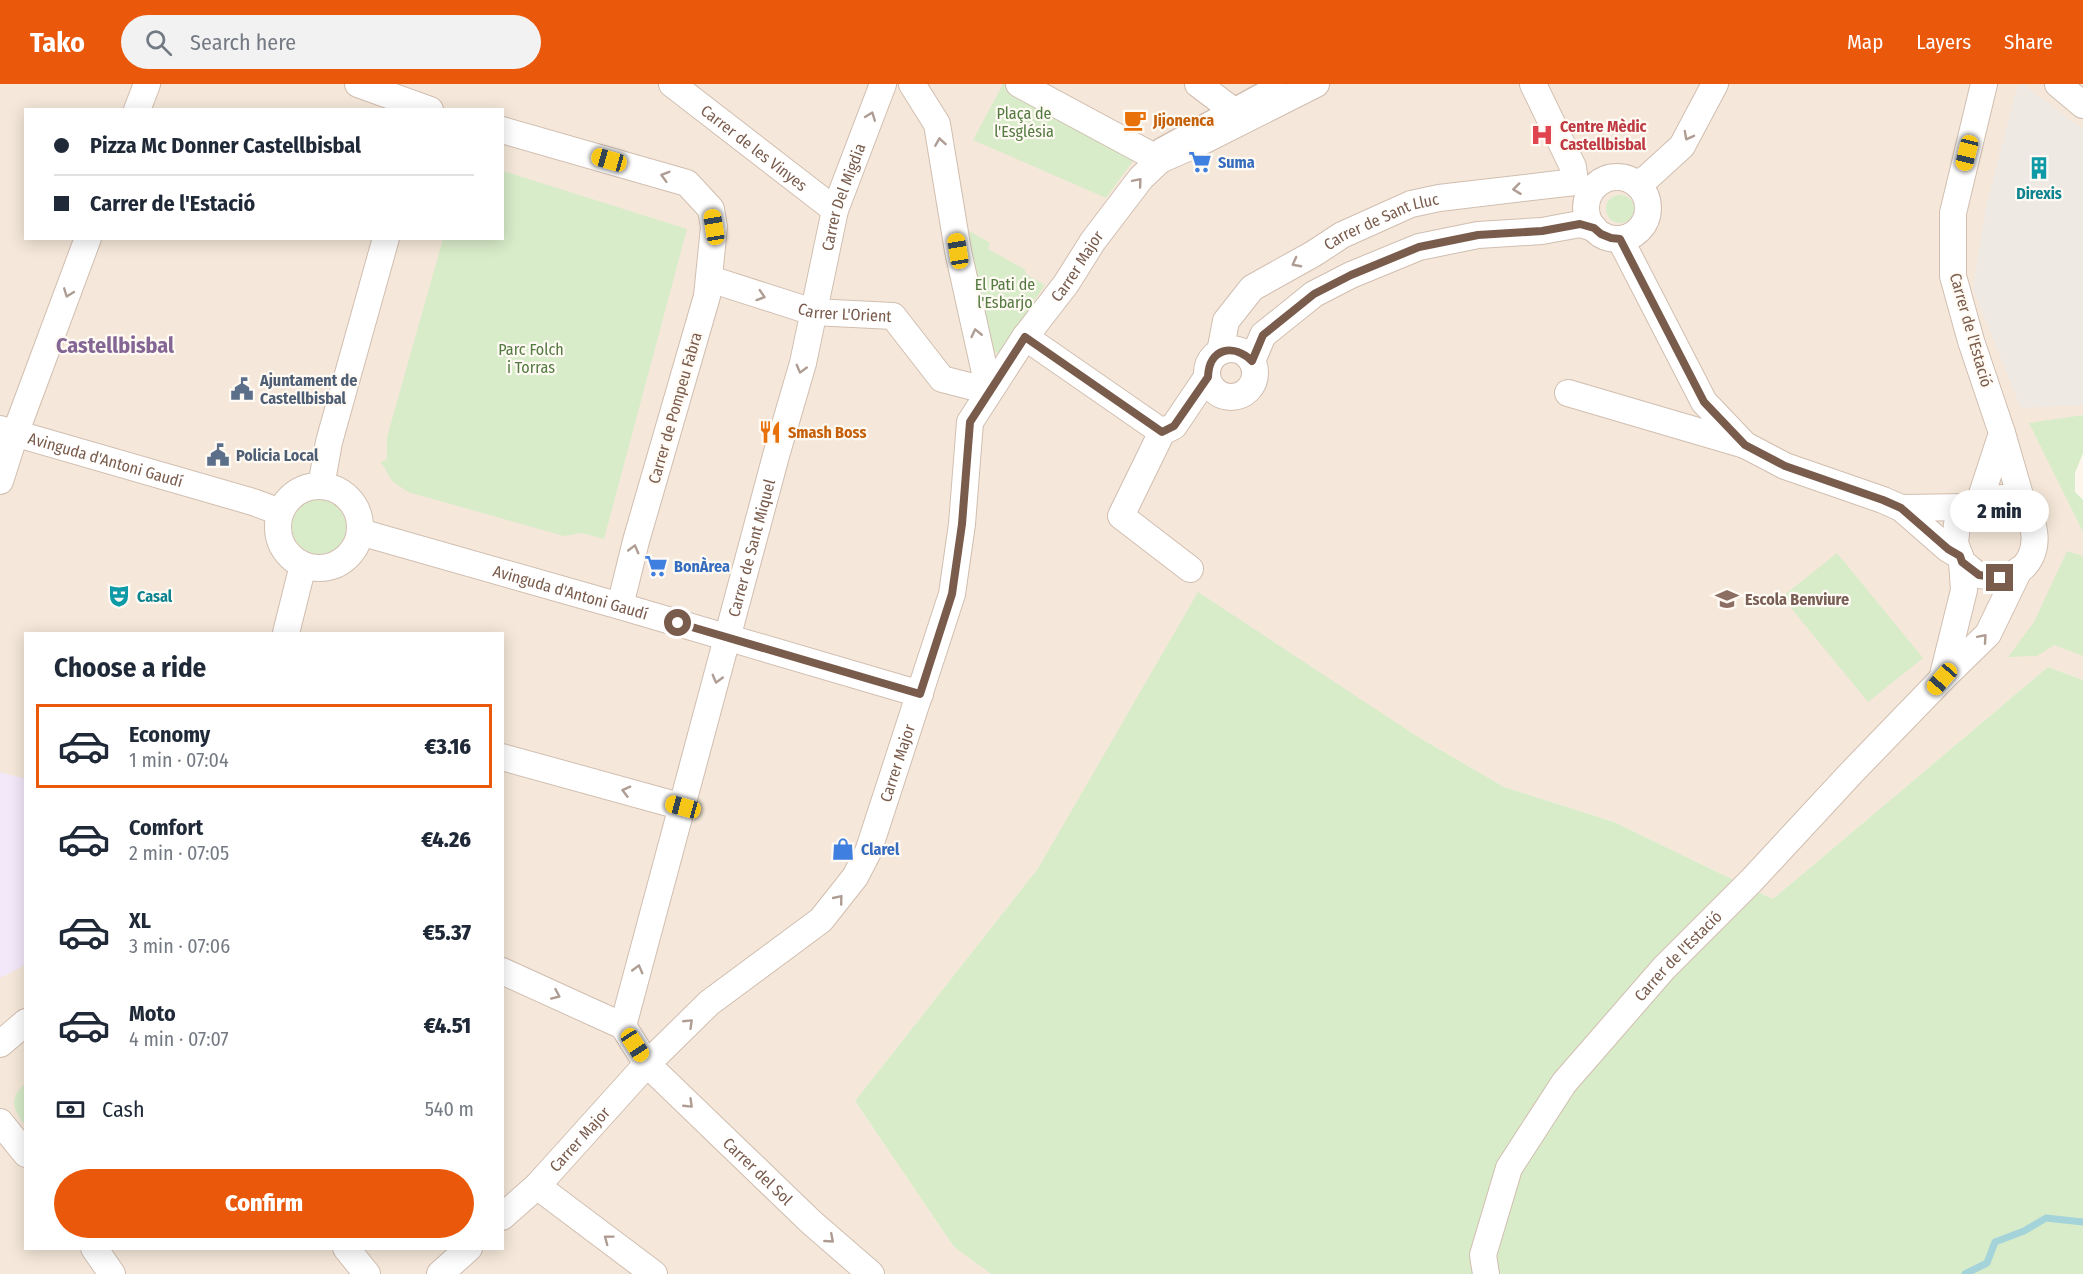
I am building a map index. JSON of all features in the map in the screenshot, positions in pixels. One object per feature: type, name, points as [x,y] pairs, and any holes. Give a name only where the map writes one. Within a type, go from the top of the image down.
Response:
[{"type":"street","points":[[138,108],[147,84]]},
{"type":"street","points":[[357,84],[424,102]]},
{"type":"street","name":"Carrer de les Vinyes","points":[[672,84],[835,210]]},
{"type":"street","name":"Carrer Del Migdia","points":[[813,312],[835,210],[883,84]]},
{"type":"street","points":[[912,84],[937,124],[958,251],[989,391]]},
{"type":"street","points":[[1019,84],[1160,160],[1173,156],[1316,84]]},
{"type":"street","points":[[1198,84],[1231,109]]},
{"type":"street","points":[[1160,160],[1160,148],[1277,84]]},
{"type":"street","points":[[1533,84],[1573,167],[1594,228],[1601,234],[1620,239],[1639,230],[1645,222],[1648,212],[1647,201],[1644,192],[1637,184],[1619,177],[1610,178],[1594,188],[1582,189]]},
{"type":"street","points":[[1637,184],[1647,178],[1682,146],[1715,84]]},
{"type":"street","name":"Carrer de l'Estació","points":[[1486,1274],[1483,1255],[1509,1168],[1564,1083],[1664,969],[1988,634],[2019,570],[2030,559],[2035,545],[2035,530],[2030,516],[2024,509],[1953,276],[1953,213],[1984,84]]},
{"type":"street","points":[[2058,84],[2083,105]]},
{"type":"street","name":"Carrer de Pompeu Fabra","points":[[504,131],[687,183],[711,209],[714,227],[708,296],[639,530],[620,606]]},
{"type":"street","name":"Carrer Major","points":[[504,1215],[537,1186],[647,1064],[709,1003],[821,920],[855,877],[868,852],[952,594],[962,524],[970,422],[1025,337],[1066,284],[1092,242],[1141,178],[1160,160]]},
{"type":"street","name":"Carrer de Sant Lluc","points":[[1222,351],[1226,321],[1252,288],[1342,235],[1411,204],[1438,198],[1582,189]]},
{"type":"street","name":"Carrer de Sant Lluc","points":[[1252,361],[1263,335],[1314,294],[1351,275],[1419,247],[1478,235],[1542,231],[1580,224],[1594,228]]},
{"type":"street","points":[[1620,239],[1704,402],[1745,445]]},
{"type":"street","points":[[0,481],[8,431],[87,240]]},
{"type":"street","points":[[324,486],[323,475],[329,442],[385,240]]},
{"type":"street","name":"Carrer L'Orient","points":[[710,279],[813,312],[893,316],[942,379],[989,391]]},
{"type":"street","name":"Carrer de Sant Miquel","points":[[622,1026],[803,363],[813,312]]},
{"type":"street","points":[[1025,337],[1162,432]]},
{"type":"street","points":[[1233,350],[1243,353],[1252,361],[1255,369],[1254,380],[1247,391],[1238,396],[1226,397],[1216,392],[1210,385],[1208,369],[1213,358],[1222,351],[1233,350]]},
{"type":"street","points":[[1190,569],[1121,516],[1162,432],[1174,426],[1208,377]]},
{"type":"street","points":[[1568,393],[1745,445],[1785,466],[1883,500],[1901,508],[1979,575],[2000,578],[2019,570]]},
{"type":"street","name":"Avinguda d'Antoni Gaudí","points":[[8,431],[253,502],[280,512]]},
{"type":"street","points":[[1942,679],[1964,591],[1961,559],[1955,543],[1957,524],[1974,503],[2002,433]]},
{"type":"street","points":[[310,486],[324,486],[336,489],[347,496],[355,507],[360,519],[357,544],[350,555],[340,562],[322,567],[303,565],[284,549],[279,537],[280,512],[287,500],[297,491],[310,486]]},
{"type":"street","points":[[1901,508],[1974,503],[2003,498],[2024,509]]},
{"type":"street","name":"Avinguda d'Antoni Gaudí","points":[[360,532],[920,694]]},
{"type":"street","points":[[286,632],[303,565]]},
{"type":"street","points":[[504,758],[683,807]]},
{"type":"street","points":[[504,972],[622,1026]]},
{"type":"street","points":[[0,1044],[24,1024]]},
{"type":"street","name":"Carrer del Sol","points":[[622,1026],[647,1064],[810,1222],[869,1273]]},
{"type":"street","points":[[0,1122],[24,1152]]},
{"type":"street","points":[[537,1186],[654,1274]]},
{"type":"street","points":[[95,1250],[112,1274]]},
{"type":"street","points":[[348,1250],[367,1274]]},
{"type":"shaded area","points":[[0,84],[2083,84],[2083,415],[2030,424],[2083,532],[2083,680],[2048,667],[1773,899],[1614,822],[1504,787],[1415,735],[1039,867],[855,1101],[954,1247],[991,1274],[0,1274]]},
{"type":"shaded area","name":"Direxis","points":[[2023,84],[2083,129],[2083,405],[2021,408],[1973,289],[1986,207],[2017,87]]},
{"type":"shaded area","points":[[0,772],[24,778],[24,966],[0,978]]},
{"type":"green space","name":"Plaça de l'Església","points":[[1003,84],[1030,84],[1146,143],[1106,198],[973,140]]},
{"type":"green space","name":"Parc Folch i Torras","points":[[504,171],[687,229],[604,539],[582,533],[564,536],[408,492],[392,481],[381,462],[387,459],[387,437],[443,240],[504,240]]},
{"type":"green space","points":[[1620,195],[1630,199],[1634,209],[1630,219],[1620,223],[1610,219],[1606,209],[1610,199]]},
{"type":"green space","name":"El Pati de l'Esbarjo","points":[[964,228],[990,243],[988,249],[1024,269],[1027,275],[1045,285],[999,353],[988,351]]},
{"type":"green space","points":[[2083,415],[2083,453],[2075,473],[2075,492],[2083,500],[2083,532],[2029,423]]},
{"type":"green space","points":[[319,500],[329,502],[338,508],[344,517],[346,527],[344,537],[338,546],[329,552],[319,554],[309,552],[300,546],[294,537],[292,527],[294,517],[300,508],[309,502]]},
{"type":"green space","points":[[2067,551],[2083,556],[2083,656],[2054,645],[2037,656],[2008,657],[2034,622]]},
{"type":"green space","points":[[1837,553],[1923,658],[1868,702],[1782,597]]},
{"type":"green space","points":[[1198,592],[1415,735],[1504,787],[1614,822],[1773,899],[2048,667],[2083,680],[2083,1274],[991,1274],[954,1247],[855,1101],[1039,867]]},
{"type":"green space","points":[[24,1085],[24,1123],[14,1104],[16,1094]]},
{"type":"waterway","points":[[1965,1274],[1987,1263],[1995,1242],[2024,1231],[2046,1218],[2083,1222]]},
{"type":"place","name":"Jijonenca","points":[[1135,120]]},
{"type":"place","name":"Centre Mèdic Castellbisbal","points":[[1542,135]]},
{"type":"place","name":"Suma","points":[[1200,162]]},
{"type":"place","name":"Direxis","points":[[2039,168]]},
{"type":"place","name":"Ajuntament de Castellbisbal","points":[[242,389]]},
{"type":"place","name":"Smash Boss","points":[[770,432]]},
{"type":"place","name":"Policia Local","points":[[218,455]]},
{"type":"place","name":"BonÀrea","points":[[656,566]]},
{"type":"place","name":"Casal","points":[[119,596]]},
{"type":"place","name":"Escola Benviure","points":[[1727,599]]},
{"type":"place","name":"Clarel","points":[[843,849]]},
{"type":"district","name":"Castellbisbal","points":[[115,345]]},
{"type":"route","points":[[678,623],[920,694],[952,594],[962,524],[970,422],[1025,337],[1162,432],[1174,426],[1208,377],[1208,369],[1213,358],[1222,351],[1233,350],[1243,353],[1252,361],[1263,335],[1314,294],[1351,275],[1419,247],[1478,235],[1542,231],[1580,224],[1594,228],[1611,238],[1620,239],[1647,287],[1704,402],[1745,445],[1785,466],[1901,508],[1948,549],[1960,556],[1962,562],[1979,575],[2000,578]]}]
